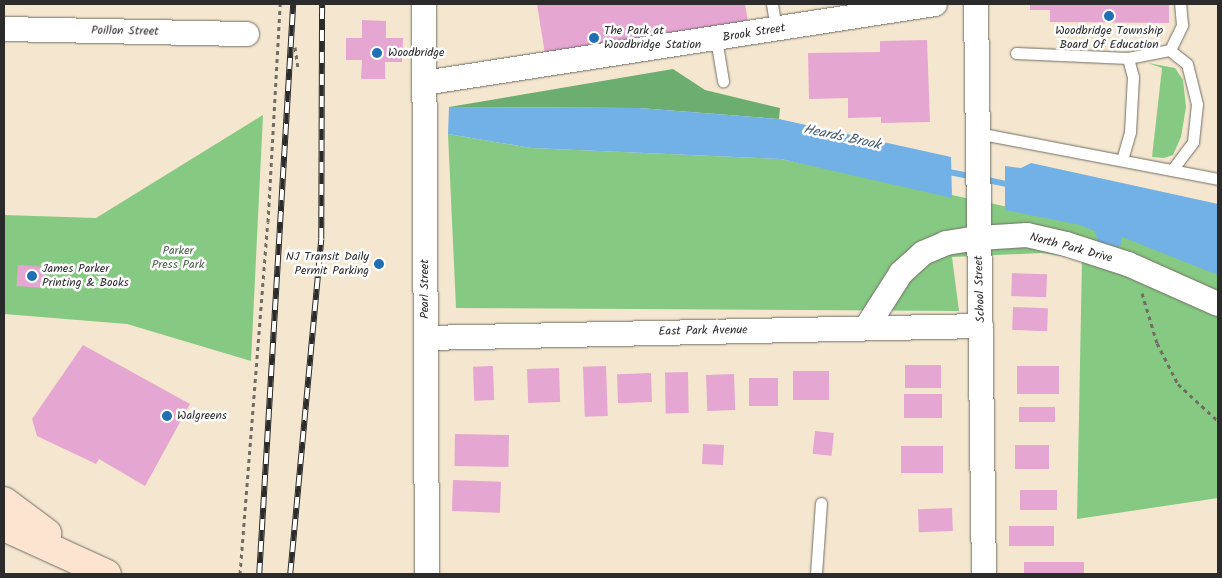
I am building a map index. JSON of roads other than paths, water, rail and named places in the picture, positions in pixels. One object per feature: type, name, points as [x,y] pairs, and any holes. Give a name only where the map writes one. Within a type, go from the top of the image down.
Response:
[{"type":"street","name":"Pearl Street","points":[[424,4],[428,574]]},
{"type":"street","name":"Brook Street","points":[[424,83],[936,4]]},
{"type":"street","name":"School Street","points":[[976,4],[984,574]]},
{"type":"street","name":"Poillon Street","points":[[4,28],[247,34]]},
{"type":"street","name":"North Park Drive","points":[[866,328],[901,273],[923,253],[946,242],[978,238],[1027,235],[1142,270],[1218,304]]},
{"type":"street","name":"East Park Avenue","points":[[426,338],[981,326]]},
{"type":"street","points":[[4,501],[100,570]]},
{"type":"street","points":[[4,527],[100,570]]},
{"type":"lane","points":[[772,4],[776,30]]},
{"type":"lane","points":[[1170,50],[1182,25],[1180,4]]},
{"type":"lane","points":[[716,39],[724,81]]},
{"type":"lane","points":[[1016,53],[1128,58],[1170,50]]},
{"type":"lane","points":[[1170,50],[1187,64],[1197,104],[1193,142],[1172,170]]},
{"type":"lane","points":[[1122,160],[1130,132],[1133,77],[1128,58]]},
{"type":"lane","points":[[977,133],[1218,179]]},
{"type":"lane","points":[[816,574],[821,503]]},
{"type":"water","points":[[449,107],[639,108],[779,119],[951,157],[952,198],[781,159],[531,148],[448,134]]},
{"type":"water","points":[[1031,163],[1218,204],[1218,275],[1122,237],[1120,247],[1098,242],[1095,231],[1080,225],[1005,210],[1005,166],[1021,168]]},
{"type":"waterway","name":"Heards Brook","points":[[944,171],[974,177]]},
{"type":"waterway","name":"Heards Brook","points":[[983,179],[1011,185]]},
{"type":"railway","points":[[259,574],[293,4]]},
{"type":"railway","points":[[290,574],[321,239],[322,4]]},
{"type":"place","name":"Woodbridge Township Board Of Education","points":[[1109,16]]},
{"type":"place","name":"The Park at Woodbridge Station","points":[[594,38]]},
{"type":"place","name":"Woodbridge","points":[[377,53]]},
{"type":"place","name":"NJ Transit Daily Permit Parking","points":[[379,264]]},
{"type":"place","name":"James Parker Printing & Books","points":[[32,276]]},
{"type":"place","name":"Walgreens","points":[[167,416]]},
{"type":"park label","name":"Parker Press Park","points":[[178,258]]}]
